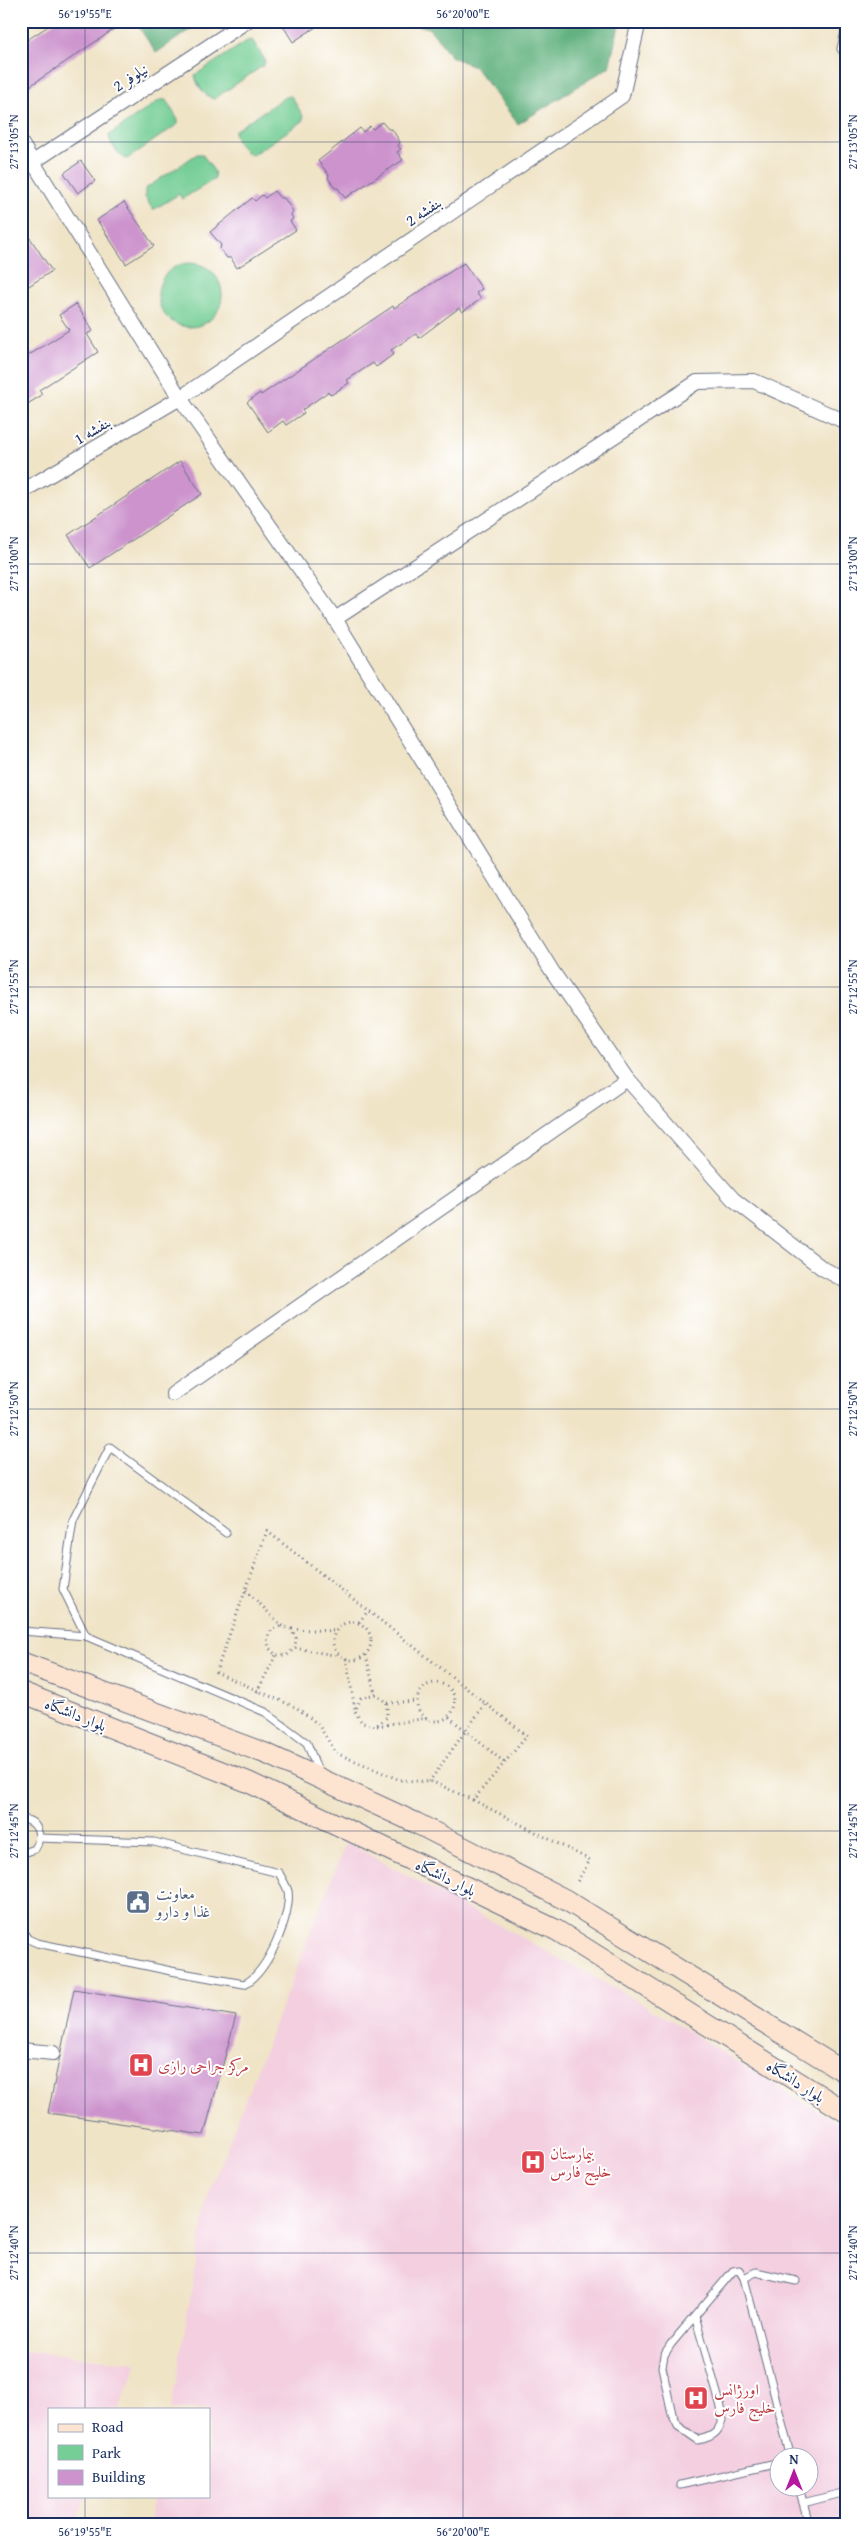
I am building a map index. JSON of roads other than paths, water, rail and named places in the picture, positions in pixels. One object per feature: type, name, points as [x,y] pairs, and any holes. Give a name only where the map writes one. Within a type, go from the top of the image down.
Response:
[{"type":"main road","name":"بلوار دانشگاه","points":[[21,1662],[267,1754],[416,1823],[566,1900],[846,2074]]},
{"type":"main road","name":"بلوار دانشگاه","points":[[21,1692],[248,1782],[556,1930],[846,2112]]},
{"type":"street","name":"نیلوفر 2","points":[[21,170],[247,21]]},
{"type":"street","name":"بنفشه 2","points":[[180,398],[622,96],[639,21]]},
{"type":"street","points":[[21,143],[34,161],[180,398],[335,619],[552,971],[626,1079],[732,1199],[822,1268],[846,1281]]},
{"type":"street","points":[[335,619],[697,382],[754,382],[846,422]]},
{"type":"street","name":"بنفشه 1","points":[[21,492],[180,398]]},
{"type":"street","points":[[174,1394],[626,1079]]},
{"type":"street","points":[[21,2050],[53,2054]]},
{"type":"lane","points":[[846,27],[841,49],[846,56]]},
{"type":"lane","points":[[86,1636],[63,1589],[74,1520],[110,1447],[226,1533]]},
{"type":"lane","points":[[21,1631],[86,1636],[264,1712],[308,1743],[320,1779]]},
{"type":"lane","points":[[21,1820],[26,1820],[36,1827],[39,1838],[35,1849],[22,1854],[22,1931],[28,1939],[46,1946],[244,1984],[251,1981],[262,1969],[282,1928],[287,1911],[288,1891],[279,1873],[154,1842],[39,1838]]},
{"type":"lane","points":[[695,2316],[723,2414],[718,2431],[710,2437],[698,2440],[678,2426],[670,2406],[662,2367],[664,2355],[671,2344],[733,2271],[739,2270],[744,2278],[789,2448]]},
{"type":"lane","points":[[744,2278],[756,2272],[796,2281]]},
{"type":"lane","points":[[680,2486],[770,2464]]},
{"type":"lane","points":[[804,2503],[846,2492]]},
{"type":"lane","points":[[802,2498],[809,2524]]},
{"type":"place","name":"معاونت غذا و دارو","points":[[138,1902]]},
{"type":"place","name":"مرکز جراحی رازی","points":[[141,2065]]},
{"type":"place","name":"بیمارستان خلیج فارس","points":[[533,2162]]},
{"type":"place","name":"اورژانس خلیج فارس","points":[[696,2398]]}]
